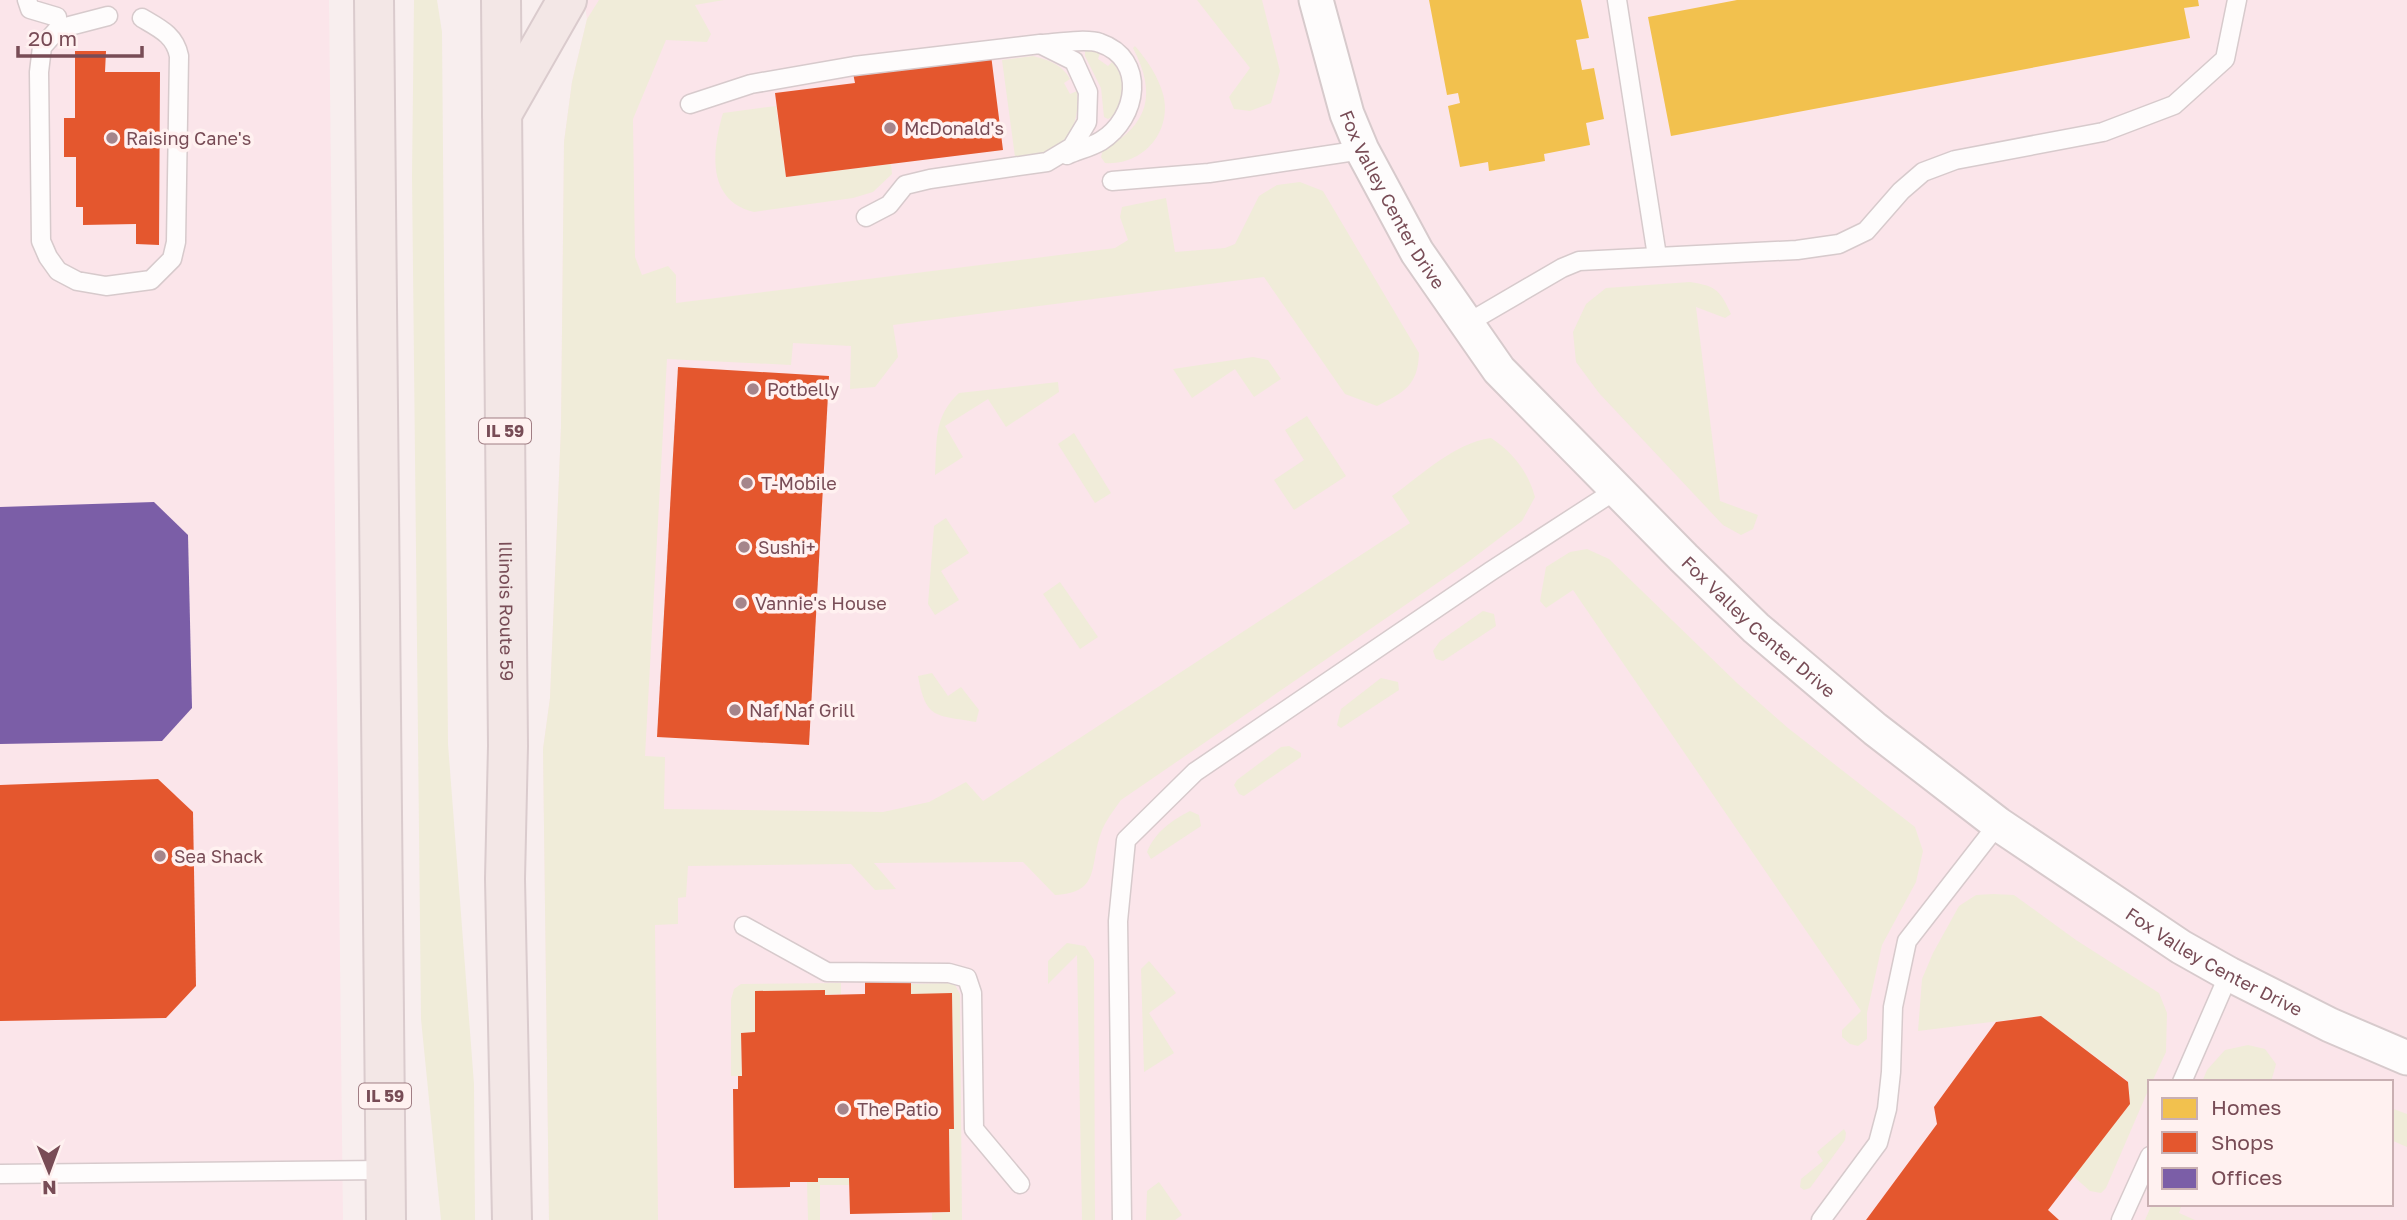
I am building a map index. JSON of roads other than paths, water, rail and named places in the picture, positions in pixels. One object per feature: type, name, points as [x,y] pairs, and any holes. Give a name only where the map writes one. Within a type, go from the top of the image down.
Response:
[{"type":"main road","name":"IL 59","points":[[374,0],[386,1220]]},
{"type":"main road","name":"Illinois Route 59","points":[[501,0],[508,746],[505,880],[512,1220]]},
{"type":"main road","points":[[501,116],[567,0]]},
{"type":"street","name":"Fox Valley Center Drive","points":[[1315,0],[1347,114],[1362,150],[1417,252],[1466,324],[1499,370],[1756,628],[1875,729],[1997,824],[2181,947],[2330,1025],[2407,1058]]},
{"type":"lane","points":[[27,0],[30,9],[57,18]]},
{"type":"lane","points":[[1617,0],[1657,256]]},
{"type":"lane","points":[[1466,324],[1562,268],[1579,261],[1797,250],[1839,244],[1866,232],[1901,191],[1923,172],[1955,160],[2103,132],[2174,105],[2225,59],[2237,0]]},
{"type":"lane","points":[[108,16],[58,29],[42,47],[39,72],[41,241],[58,271],[77,281],[106,286],[151,280],[172,259],[176,242],[177,46],[168,33],[142,18]]},
{"type":"lane","points":[[690,104],[751,84],[828,71],[1040,44],[1099,42],[1123,56],[1133,83],[1129,108],[1117,127],[1101,141],[1047,162],[930,179],[905,186],[889,205],[866,216]]},
{"type":"lane","points":[[1040,44],[1074,61],[1088,92],[1087,122],[1072,147],[1047,162]]},
{"type":"lane","points":[[1112,181],[1209,173],[1362,150]]},
{"type":"lane","points":[[1122,1220],[1118,921],[1126,840],[1195,772],[1616,490]]},
{"type":"lane","points":[[1821,1220],[1878,1143],[1887,1109],[1893,1007],[1907,941],[1997,824]]},
{"type":"lane","points":[[744,926],[827,972],[949,973],[967,978],[972,993],[974,1129],[1020,1184]]},
{"type":"lane","points":[[2183,1080],[2230,974]]},
{"type":"lane","points":[[2122,1220],[2148,1161]]},
{"type":"lane","points":[[0,1174],[386,1170]]},
{"type":"place","name":"McDonald's","points":[[890,128]]},
{"type":"place","name":"Raising Cane's","points":[[112,138]]},
{"type":"place","name":"Potbelly","points":[[753,389]]},
{"type":"place","name":"T-Mobile","points":[[747,483]]},
{"type":"place","name":"Sushi+","points":[[744,547]]},
{"type":"place","name":"Vannie's House","points":[[741,603]]},
{"type":"place","name":"Naf Naf Grill","points":[[735,710]]},
{"type":"place","name":"Sea Shack","points":[[160,856]]},
{"type":"place","name":"The Patio","points":[[843,1109]]}]
